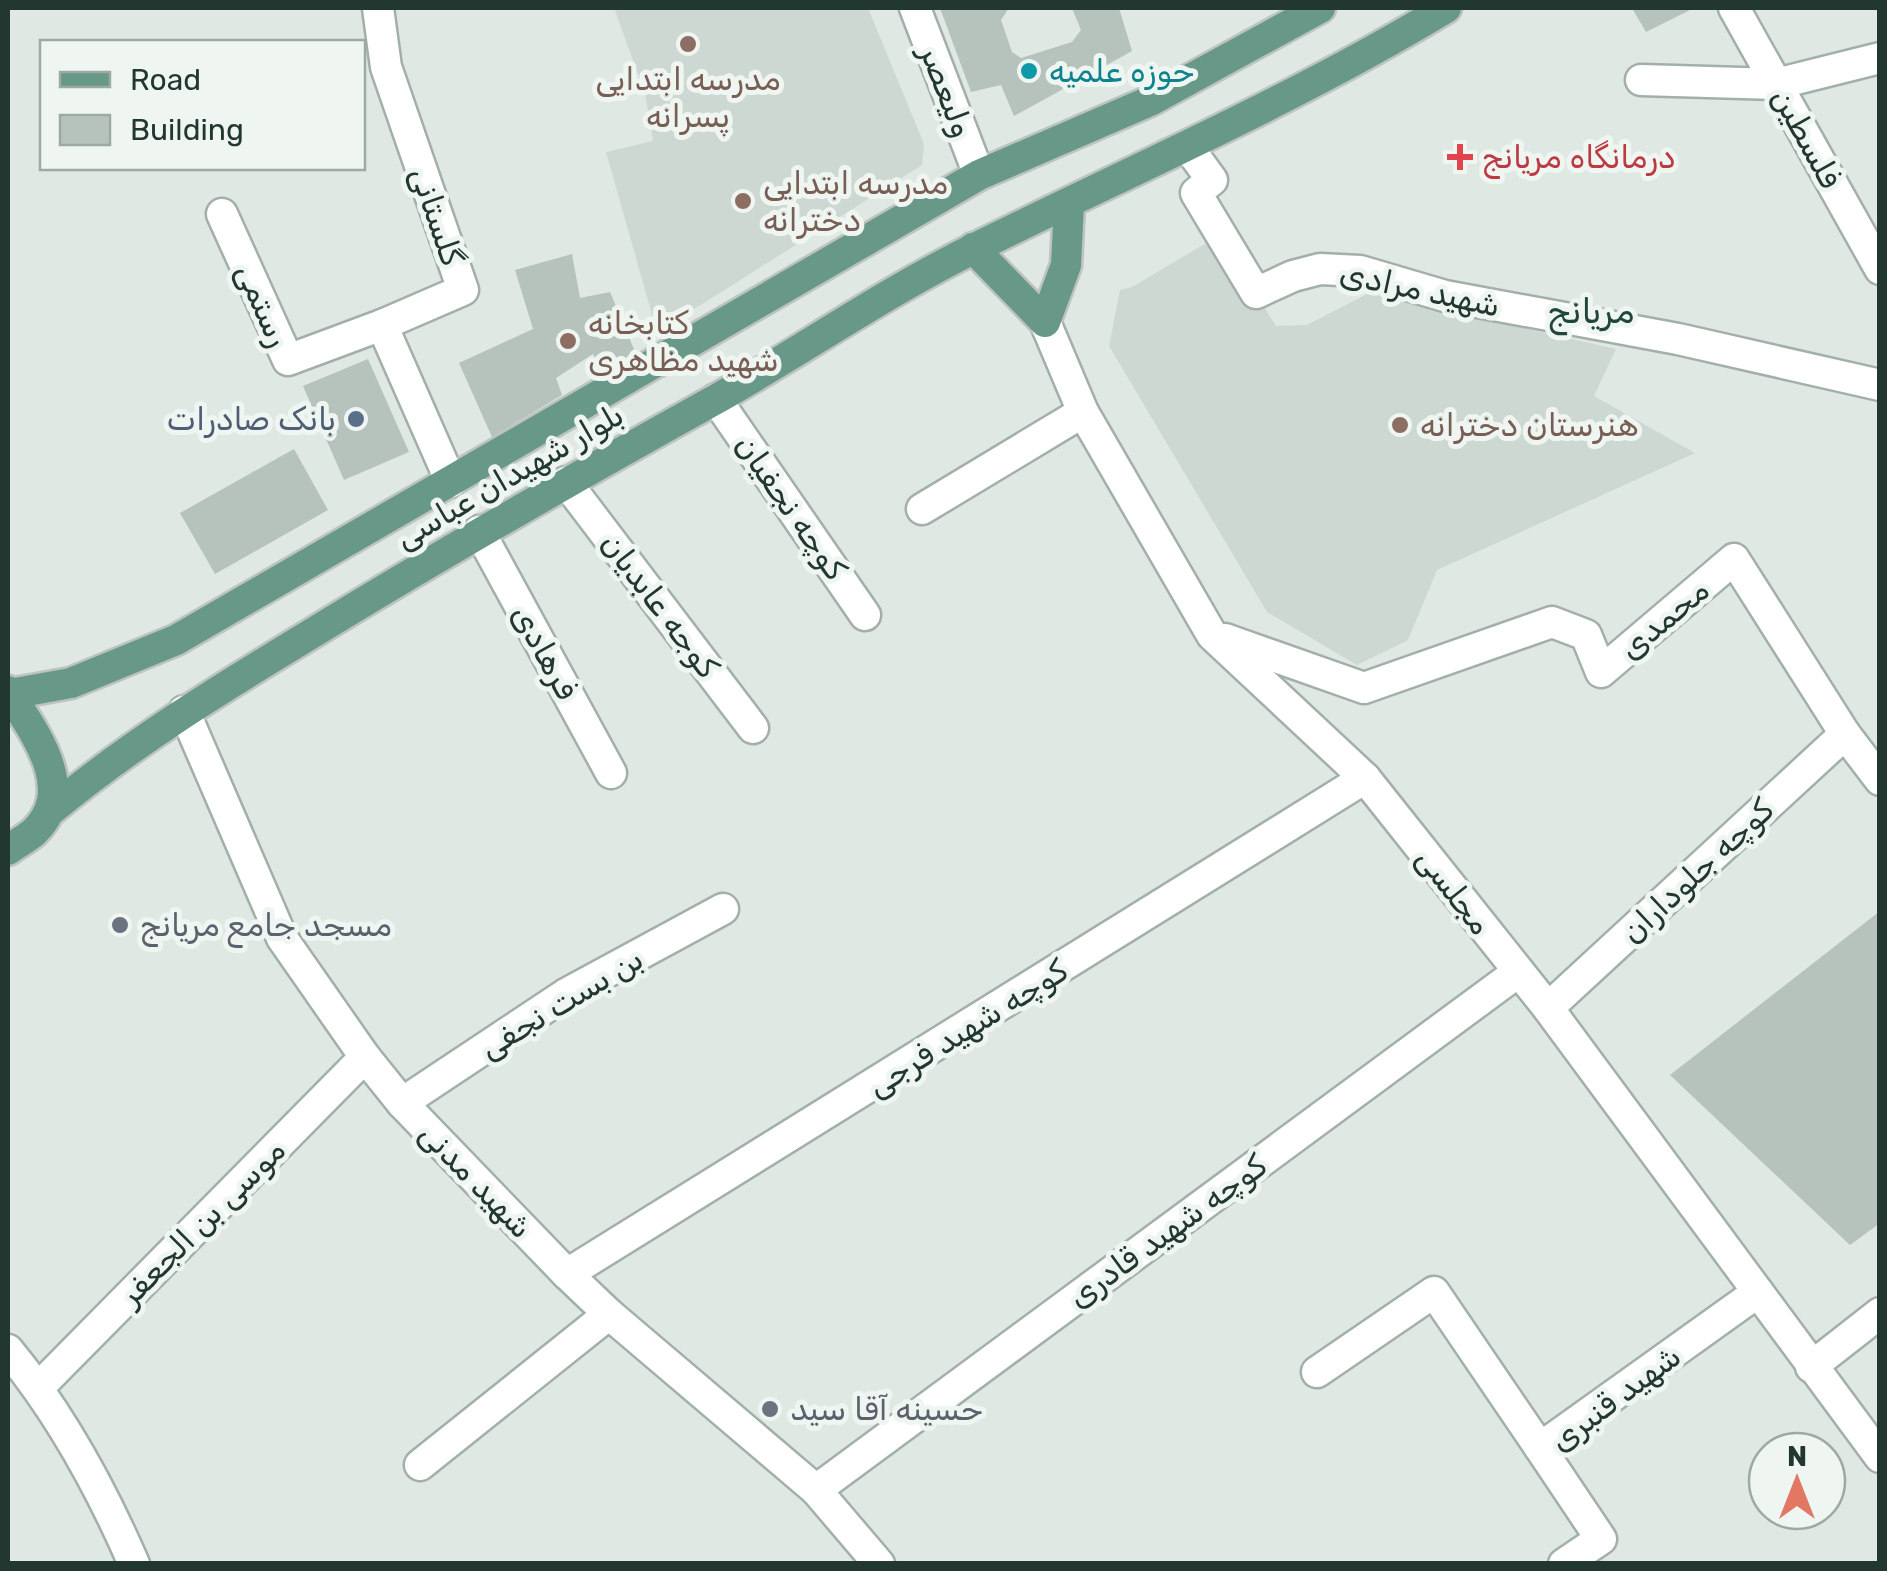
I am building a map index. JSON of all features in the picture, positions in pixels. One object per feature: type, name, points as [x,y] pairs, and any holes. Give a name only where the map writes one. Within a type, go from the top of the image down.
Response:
[{"type":"main road","name":"بلوار شهیدان عباسی","points":[[9,693],[71,683],[176,640],[979,174],[1150,100],[1320,8]]},
{"type":"main road","name":"بلوار شهیدان عباسی","points":[[8,850],[34,832],[50,811],[110,762],[184,711],[479,531],[716,399],[973,248],[1188,147],[1446,8]]},
{"type":"main road","points":[[973,248],[1045,322],[1066,265],[1069,204]]},
{"type":"main road","points":[[9,693],[46,752],[54,793],[50,811]]},
{"type":"street","name":"گلستانی","points":[[378,8],[386,68],[463,290],[382,325]]},
{"type":"street","name":"ولیعصر","points":[[915,8],[979,174]]},
{"type":"street","name":"فلسطین","points":[[1734,8],[1880,269]]},
{"type":"street","points":[[1640,80],[1776,84],[1880,58]]},
{"type":"street","name":"شهید مرادی","points":[[1188,147],[1212,180],[1196,193],[1256,293],[1293,276],[1320,270],[1360,271],[1445,296],[1678,339],[1880,386]]},
{"type":"street","name":"رستمی","points":[[222,214],[288,360],[382,325]]},
{"type":"street","name":"مجلسی","points":[[1045,322],[1083,412],[1212,634],[1365,778],[1548,1008],[1810,1367],[1880,1456]]},
{"type":"street","points":[[382,325],[452,482]]},
{"type":"street","name":"کوچه نجفیان","points":[[716,399],[865,615]]},
{"type":"street","points":[[922,509],[1083,412]]},
{"type":"street","name":"کوجه عابدیان","points":[[566,482],[753,728]]},
{"type":"street","name":"فرهادی","points":[[479,531],[611,773]]},
{"type":"street","name":"محمدی","points":[[1212,634],[1364,688],[1552,622],[1586,634],[1601,672],[1734,559],[1845,734]]},
{"type":"street","name":"شهید مدنی","points":[[184,711],[282,938],[402,1103],[609,1314],[816,1490],[880,1564]]},
{"type":"street","points":[[1845,734],[1880,780]]},
{"type":"street","name":"کوچه جلوداران","points":[[1548,1008],[1845,734]]},
{"type":"street","name":"کوچه شهید فرجی","points":[[567,1274],[1365,778]]},
{"type":"street","name":"بن بست نجفی","points":[[402,1103],[566,994],[723,909]]},
{"type":"street","name":"کوچه شهید قادری","points":[[816,1490],[1518,972]]},
{"type":"street","name":"موسی بن الجعفر","points":[[39,1387],[365,1057]]},
{"type":"street","points":[[1316,1372],[1434,1292],[1540,1448]]},
{"type":"street","name":"شهید قنبری","points":[[1564,1564],[1601,1539],[1540,1448],[1758,1292]]},
{"type":"street","points":[[1810,1367],[1880,1313]]},
{"type":"street","points":[[420,1465],[609,1314]]},
{"type":"street","points":[[8,1350],[39,1387],[112,1514],[134,1564]]},
{"type":"shaded area","name":"مدرسه ابتدایی دخترانه","points":[[614,8],[868,8],[924,144],[922,165],[696,308],[655,325],[606,152],[653,141],[645,93]]},
{"type":"shaded area","name":"هنرستان دخترانه","points":[[1220,235],[1276,326],[1307,325],[1369,293],[1616,349],[1594,396],[1695,453],[1437,570],[1408,640],[1357,665],[1267,612],[1109,346],[1120,290],[1132,287]]},
{"type":"building","name":"حوزه علمیه","points":[[940,8],[1009,8],[1001,20],[1012,52],[1021,58],[1072,42],[1081,30],[1072,8],[1119,8],[1132,51],[1014,116],[1001,85],[971,92]]},
{"type":"building","points":[[1632,8],[1694,8],[1646,32]]},
{"type":"building","name":"کتابخانه شهید مظاهری","points":[[572,254],[580,298],[610,292],[636,354],[600,367],[593,354],[556,378],[562,395],[492,437],[459,363],[533,329],[515,270]]},
{"type":"building","name":"بانک صادرات","points":[[368,359],[409,452],[344,480],[303,386]]},
{"type":"building","points":[[294,449],[328,510],[215,574],[180,513]]},
{"type":"building","points":[[1880,911],[1880,1223],[1850,1245],[1670,1075]]},
{"type":"place","name":"مدرسه ابتدایی پسرانه","points":[[688,44]]},
{"type":"place","name":"حوزه علمیه","points":[[1029,71]]},
{"type":"place","name":"درمانگاه مریانج","points":[[1460,157]]},
{"type":"place","name":"مدرسه ابتدایی دخترانه","points":[[743,201]]},
{"type":"place","name":"کتابخانه شهید مظاهری","points":[[568,341]]},
{"type":"place","name":"بانک صادرات","points":[[356,419]]},
{"type":"place","name":"هنرستان دخترانه","points":[[1400,425]]},
{"type":"place","name":"مسجد جامع مریانج","points":[[120,925]]},
{"type":"place","name":"حسینه آقا سید","points":[[770,1409]]},
{"type":"district","name":"مریانج","points":[[1591,311]]}]
